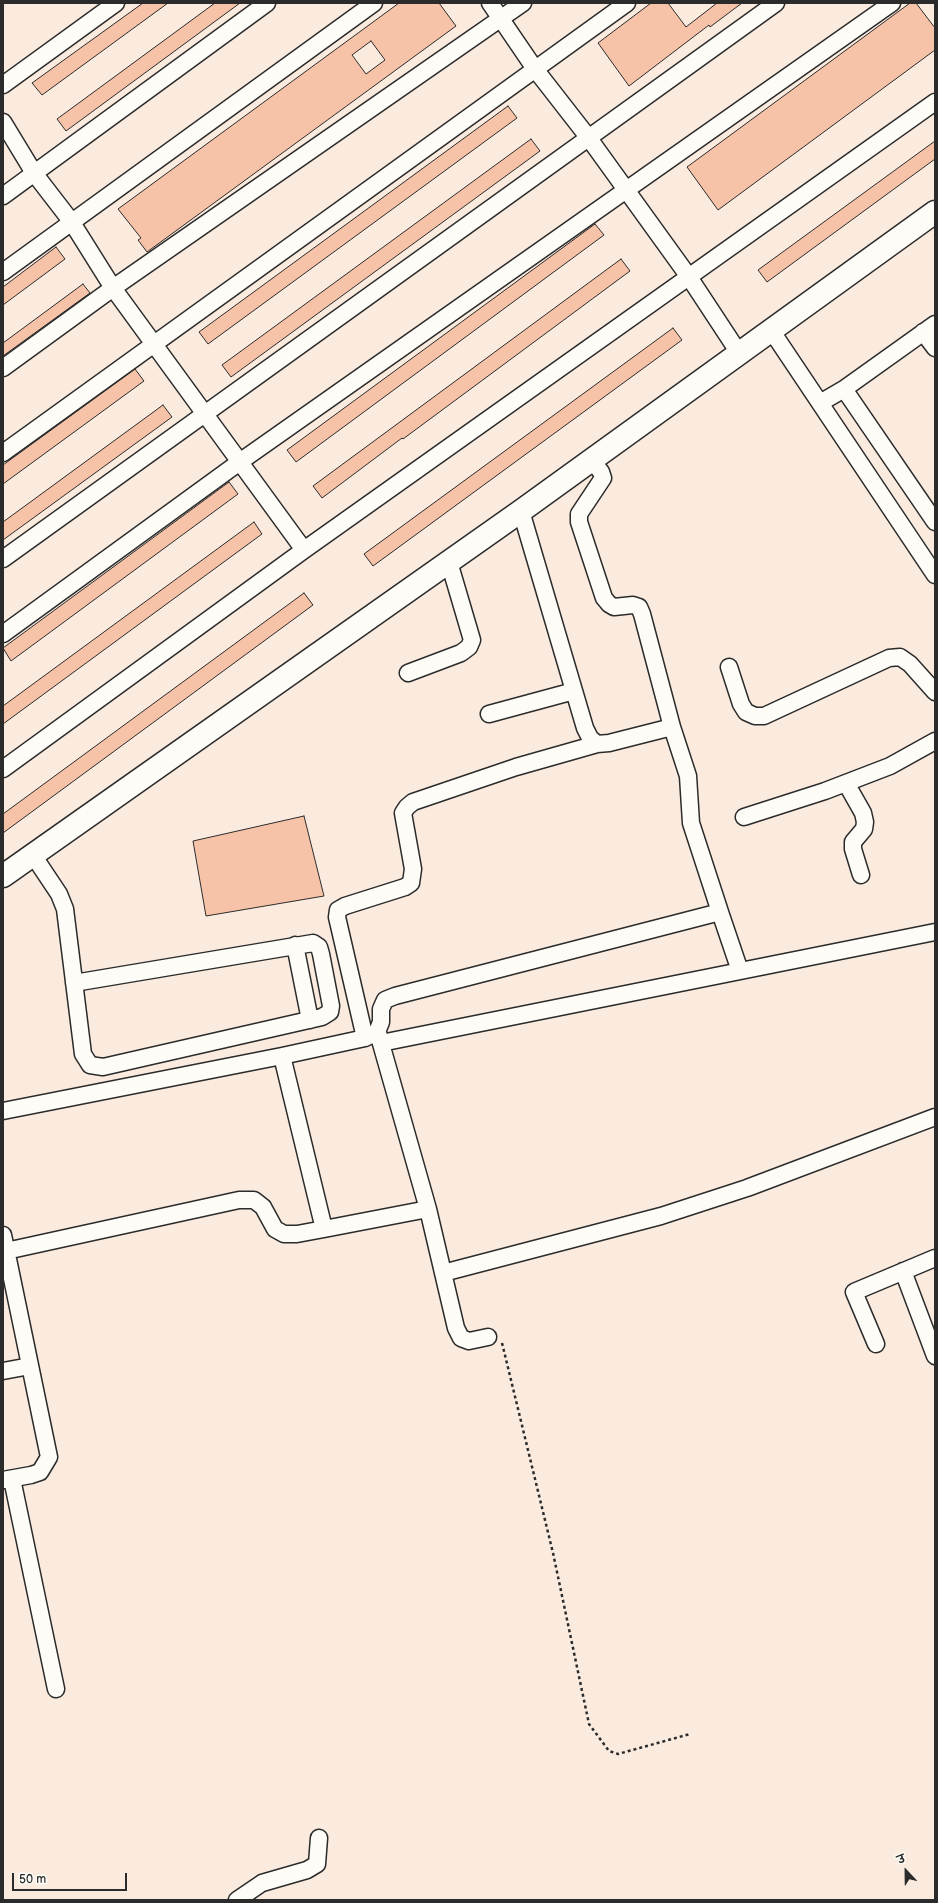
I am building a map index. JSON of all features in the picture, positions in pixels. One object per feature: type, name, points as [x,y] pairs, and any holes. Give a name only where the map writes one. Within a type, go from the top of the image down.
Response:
[{"type":"street","points":[[3,85],[116,3]]},
{"type":"street","points":[[3,196],[267,3]]},
{"type":"street","points":[[3,272],[70,221],[374,3]]},
{"type":"street","points":[[490,3],[535,69],[588,137],[689,277],[740,353]]},
{"type":"street","points":[[3,368],[113,288],[523,3]]},
{"type":"street","points":[[3,453],[627,3]]},
{"type":"street","points":[[3,559],[776,3]]},
{"type":"street","points":[[3,634],[241,461],[625,189],[892,3]]},
{"type":"street","points":[[3,769],[304,550],[935,102]]},
{"type":"street","points":[[3,122],[34,173],[70,221],[113,288],[241,461],[304,550]]},
{"type":"street","points":[[3,876],[521,511],[935,212]]},
{"type":"street","points":[[820,403],[844,389],[929,328],[935,348]]},
{"type":"street","points":[[771,330],[935,575]]},
{"type":"street","points":[[844,389],[935,522]]},
{"type":"street","points":[[592,460],[601,472],[602,478],[580,514],[580,522],[604,598],[614,607],[633,605],[639,607],[642,614],[672,727],[688,776],[691,823],[740,971]]},
{"type":"street","points":[[521,511],[585,728],[590,738],[597,744]]},
{"type":"street","points":[[408,673],[461,653],[469,647],[472,640],[449,562]]},
{"type":"street","points":[[729,667],[741,704],[746,712],[755,716],[764,716],[889,658],[900,657],[910,664],[935,692]]},
{"type":"street","points":[[488,714],[574,691]]},
{"type":"street","points":[[488,1336],[469,1341],[461,1338],[456,1328],[428,1209],[337,917],[338,910],[345,906],[404,887],[411,883],[413,870],[403,813],[413,802],[516,767],[597,744],[609,743],[672,727]]},
{"type":"street","points":[[744,817],[846,783],[890,766],[935,741]]},
{"type":"street","points":[[846,783],[863,813],[865,822],[864,829],[854,842],[853,849],[861,875]]},
{"type":"street","points":[[33,855],[59,894],[65,909],[74,983],[83,1054],[90,1065],[102,1067],[310,1020],[322,1017],[330,1012],[331,1006],[321,954],[319,947],[313,943],[74,983]]},
{"type":"street","points":[[375,1038],[381,1022],[381,1009],[385,1000],[395,996],[720,912]]},
{"type":"street","points":[[3,1111],[375,1038],[740,971],[935,932]]},
{"type":"street","points":[[295,945],[310,1020]]},
{"type":"street","points":[[282,1056],[324,1229]]},
{"type":"street","points":[[443,1273],[661,1216],[747,1188],[935,1118]]},
{"type":"street","points":[[6,1251],[239,1200],[254,1200],[263,1207],[275,1229],[284,1234],[298,1234],[428,1209]]},
{"type":"street","points":[[3,1235],[49,1457],[40,1472],[31,1476],[8,1479],[56,1690]]},
{"type":"street","points":[[876,1344],[854,1292],[935,1258]]},
{"type":"street","points":[[903,1271],[935,1356]]},
{"type":"street","points":[[3,1371],[30,1366]]},
{"type":"street","points":[[237,1900],[262,1883],[307,1870],[317,1864],[320,1838]]},
{"type":"path","points":[[488,1336],[498,1338],[503,1345],[553,1553],[589,1724],[609,1751],[618,1754],[690,1734]]},
{"type":"building","points":[[143,3],[168,3],[42,95],[32,83]]},
{"type":"building","points":[[215,3],[240,3],[66,131],[57,119]]},
{"type":"building","points":[[399,3],[439,3],[456,26],[147,252],[138,240],[141,238],[118,209]],"holes":[[[371,41],[385,60],[366,74],[352,55]]]},
{"type":"building","points":[[651,3],[668,3],[686,27],[717,3],[742,3],[710,27],[709,25],[629,86],[598,43]]},
{"type":"building","points":[[910,3],[916,3],[935,28],[935,50],[718,210],[687,167]]},
{"type":"building","points":[[508,106],[517,118],[208,344],[199,332]]},
{"type":"building","points":[[531,139],[540,151],[231,377],[222,365]]},
{"type":"building","points":[[935,141],[935,159],[767,282],[758,270]]},
{"type":"building","points":[[595,224],[604,235],[296,462],[287,450]]},
{"type":"building","points":[[56,247],[65,259],[3,305],[3,287]]},
{"type":"building","points":[[621,259],[630,271],[322,498],[313,486]]},
{"type":"building","points":[[83,284],[90,293],[3,356],[3,343]]},
{"type":"building","points":[[673,328],[682,340],[373,566],[364,554]]},
{"type":"building","points":[[135,369],[144,381],[3,484],[3,465]]},
{"type":"building","points":[[163,405],[172,417],[3,540],[3,522]]},
{"type":"building","points":[[229,482],[238,494],[11,661],[3,648]]},
{"type":"building","points":[[254,522],[262,534],[3,724],[3,706]]},
{"type":"building","points":[[304,593],[313,605],[3,833],[3,814]]},
{"type":"building","points":[[304,816],[324,896],[206,916],[193,841]]}]
